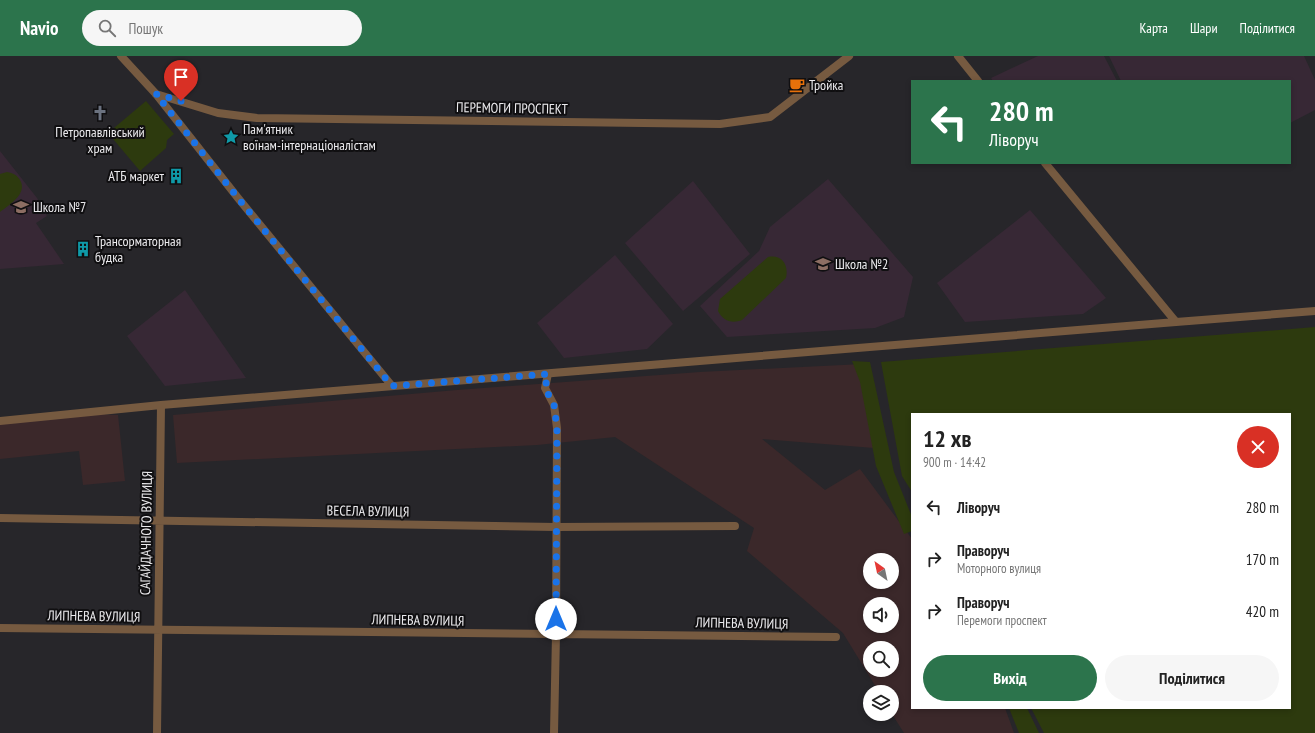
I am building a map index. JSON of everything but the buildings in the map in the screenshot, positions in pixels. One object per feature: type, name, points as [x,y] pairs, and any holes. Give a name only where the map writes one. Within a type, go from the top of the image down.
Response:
[{"type":"street","points":[[121,56],[156,94],[238,198],[392,386]]},
{"type":"street","name":"ПЕРЕМОГИ ПРОСПЕКТ","points":[[156,94],[218,113],[257,118],[720,124],[770,117],[849,56]]},
{"type":"street","points":[[958,56],[977,80]]},
{"type":"street","points":[[1046,164],[1176,322]]},
{"type":"street","points":[[0,420],[161,404],[1315,311]]},
{"type":"street","points":[[548,374],[545,388],[554,405],[557,428],[554,733]]},
{"type":"street","name":"САГАЙДАЧНОГО ВУЛИЦЯ","points":[[157,733],[161,404]]},
{"type":"street","name":"ВЕСЕЛА ВУЛИЦЯ","points":[[0,518],[556,527],[735,526]]},
{"type":"street","name":"ЛИПНЕВА ВУЛИЦЯ","points":[[0,628],[836,637]]},
{"type":"shaded area","points":[[1038,56],[1104,56],[1116,80],[992,80],[991,78]]},
{"type":"shaded area","points":[[1109,56],[1304,56],[1315,80],[1315,110],[1291,122],[1291,80],[1121,80]]},
{"type":"shaded area","name":"Школа №7","points":[[0,151],[37,198],[47,216],[36,223],[64,264],[0,269]]},
{"type":"shaded area","name":"Школа №2","points":[[828,179],[913,277],[904,317],[875,328],[727,337],[700,306],[759,251],[770,227]]},
{"type":"shaded area","points":[[693,181],[750,254],[683,311],[625,243]]},
{"type":"shaded area","points":[[1030,210],[1106,298],[1083,314],[965,322],[937,283]]},
{"type":"shaded area","points":[[615,255],[673,324],[647,349],[564,358],[537,323]]},
{"type":"shaded area","points":[[185,290],[246,378],[165,386],[127,336]]},
{"type":"shaded area","points":[[863,364],[874,448],[762,439],[825,490],[860,469],[911,538],[911,709],[1005,709],[1014,733],[904,733],[896,721],[899,721],[899,685],[875,685],[870,677],[899,677],[899,641],[863,641],[863,666],[843,633],[747,551],[754,528],[615,437],[537,445],[177,463],[173,415],[457,390],[700,372]]},
{"type":"shaded area","points":[[76,413],[118,415],[125,481],[83,485],[79,451],[0,459],[0,422]]},
{"type":"green space","points":[[146,101],[174,134],[167,140],[166,148],[140,171],[108,133]]},
{"type":"green space","points":[[7,172],[15,174],[19,178],[22,185],[22,190],[16,199],[0,212],[0,174]]},
{"type":"green space","points":[[768,257],[777,257],[781,259],[785,265],[787,273],[786,278],[742,320],[731,322],[722,317],[718,311],[720,299]]},
{"type":"green space","points":[[1315,327],[1315,733],[1044,733],[1032,709],[1291,709],[1291,413],[911,413],[911,490],[902,476],[881,362]]},
{"type":"green space","points":[[852,361],[870,362],[894,472],[911,514],[911,531],[904,534],[876,466],[860,382]]},
{"type":"green space","points":[[1009,709],[1027,709],[1039,733],[1019,733]]},
{"type":"place","name":"Тройка","points":[[797,85]]},
{"type":"place","name":"Петропавлівський храм","points":[[100,113]]},
{"type":"place","name":"Пам'ятник воїнам-інтернаціоналістам","points":[[231,137]]},
{"type":"place","name":"АТБ маркет","points":[[176,176]]},
{"type":"place","name":"Школа №7","points":[[21,207]]},
{"type":"place","name":"Трансорматорная будка","points":[[83,249]]},
{"type":"place","name":"Школа №2","points":[[823,264]]},
{"type":"route","points":[[181,101],[156,94],[238,198],[392,386],[548,374],[545,388],[554,405],[557,428],[556,619]]}]
